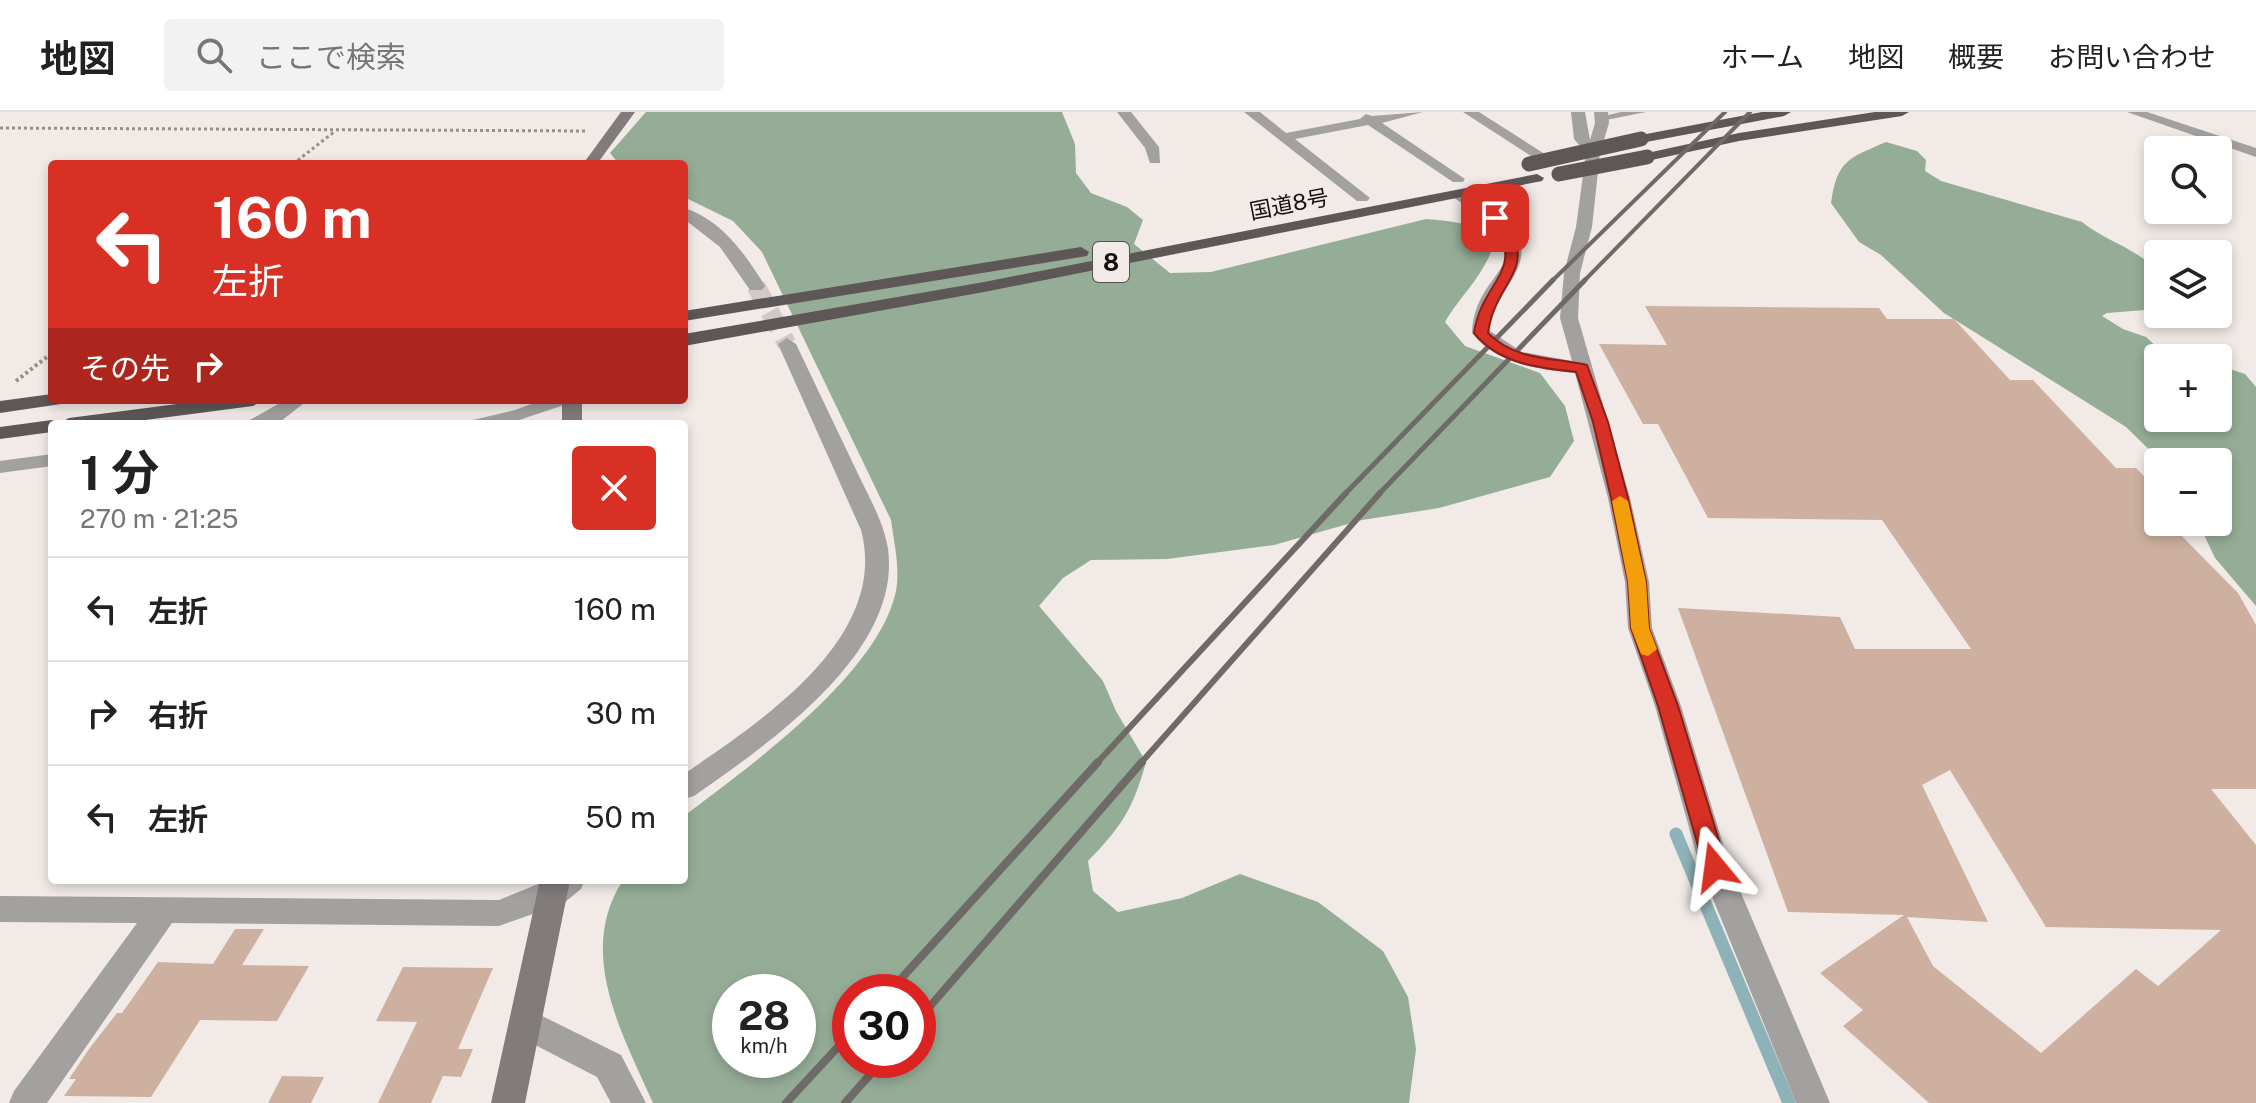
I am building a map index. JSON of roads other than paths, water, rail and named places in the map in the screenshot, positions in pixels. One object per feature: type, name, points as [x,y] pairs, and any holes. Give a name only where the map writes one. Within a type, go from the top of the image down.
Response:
[{"type":"highway","name":"国道8号","points":[[1533,171],[1547,160],[1784,112]]},
{"type":"highway","name":"国道8号","points":[[688,339],[984,287],[1533,171],[1647,157],[1739,137],[1902,112]]},
{"type":"highway","name":"国道8号","points":[[688,315],[1081,252],[1362,198],[1458,187]]},
{"type":"highway","points":[[0,407],[48,401]]},
{"type":"highway","points":[[100,420],[222,404]]},
{"type":"highway","points":[[0,433],[48,427]]},
{"type":"main road","points":[[593,160],[628,112]]},
{"type":"main road","points":[[508,1103],[559,885]]},
{"type":"street","points":[[1124,112],[1152,147],[1155,160]]},
{"type":"street","points":[[1251,112],[1362,198]]},
{"type":"street","points":[[1358,112],[1458,187],[1507,232],[1514,256],[1512,267],[1501,280],[1484,316],[1481,333],[1494,346],[1513,356],[1541,364],[1582,368]]},
{"type":"street","points":[[1285,137],[1416,112]]},
{"type":"street","points":[[1470,112],[1547,160]]},
{"type":"street","points":[[1578,112],[1581,139],[1593,153]]},
{"type":"street","points":[[2134,112],[2256,153]]},
{"type":"street","points":[[1601,115],[1584,227],[1572,273],[1569,318],[1619,498],[1637,582],[1640,628],[1668,706],[1715,867],[1813,1103]]},
{"type":"street","points":[[688,215],[729,242],[756,286]]},
{"type":"street","points":[[688,785],[767,731],[824,675],[863,625],[873,590],[877,553],[862,504],[787,344]]},
{"type":"street","points":[[265,420],[292,404]]},
{"type":"street","points":[[498,420],[550,404]]},
{"type":"street","points":[[0,467],[48,461]]},
{"type":"street","points":[[0,909],[499,913],[559,885]]},
{"type":"street","points":[[26,1103],[164,911]]},
{"type":"street","points":[[526,1023],[609,1066],[629,1103]]},
{"type":"lane","points":[[1601,115],[1641,112]]},
{"type":"waterway","points":[[1676,834],[1789,1103]]},
{"type":"tunnel","points":[[756,286],[787,344]]},
{"type":"railway","points":[[1552,281],[1725,112]]},
{"type":"railway","points":[[1583,282],[1750,112]]},
{"type":"railway","points":[[1378,495],[1585,280]]},
{"type":"railway","points":[[1344,495],[1552,281]]},
{"type":"railway","points":[[1096,764],[1346,493]]},
{"type":"railway","points":[[1140,764],[1380,493]]},
{"type":"railway","points":[[905,974],[1098,762]]},
{"type":"railway","points":[[936,999],[1142,762]]},
{"type":"railway","points":[[786,1103],[832,1053]]},
{"type":"railway","points":[[845,1103],[867,1078]]}]
